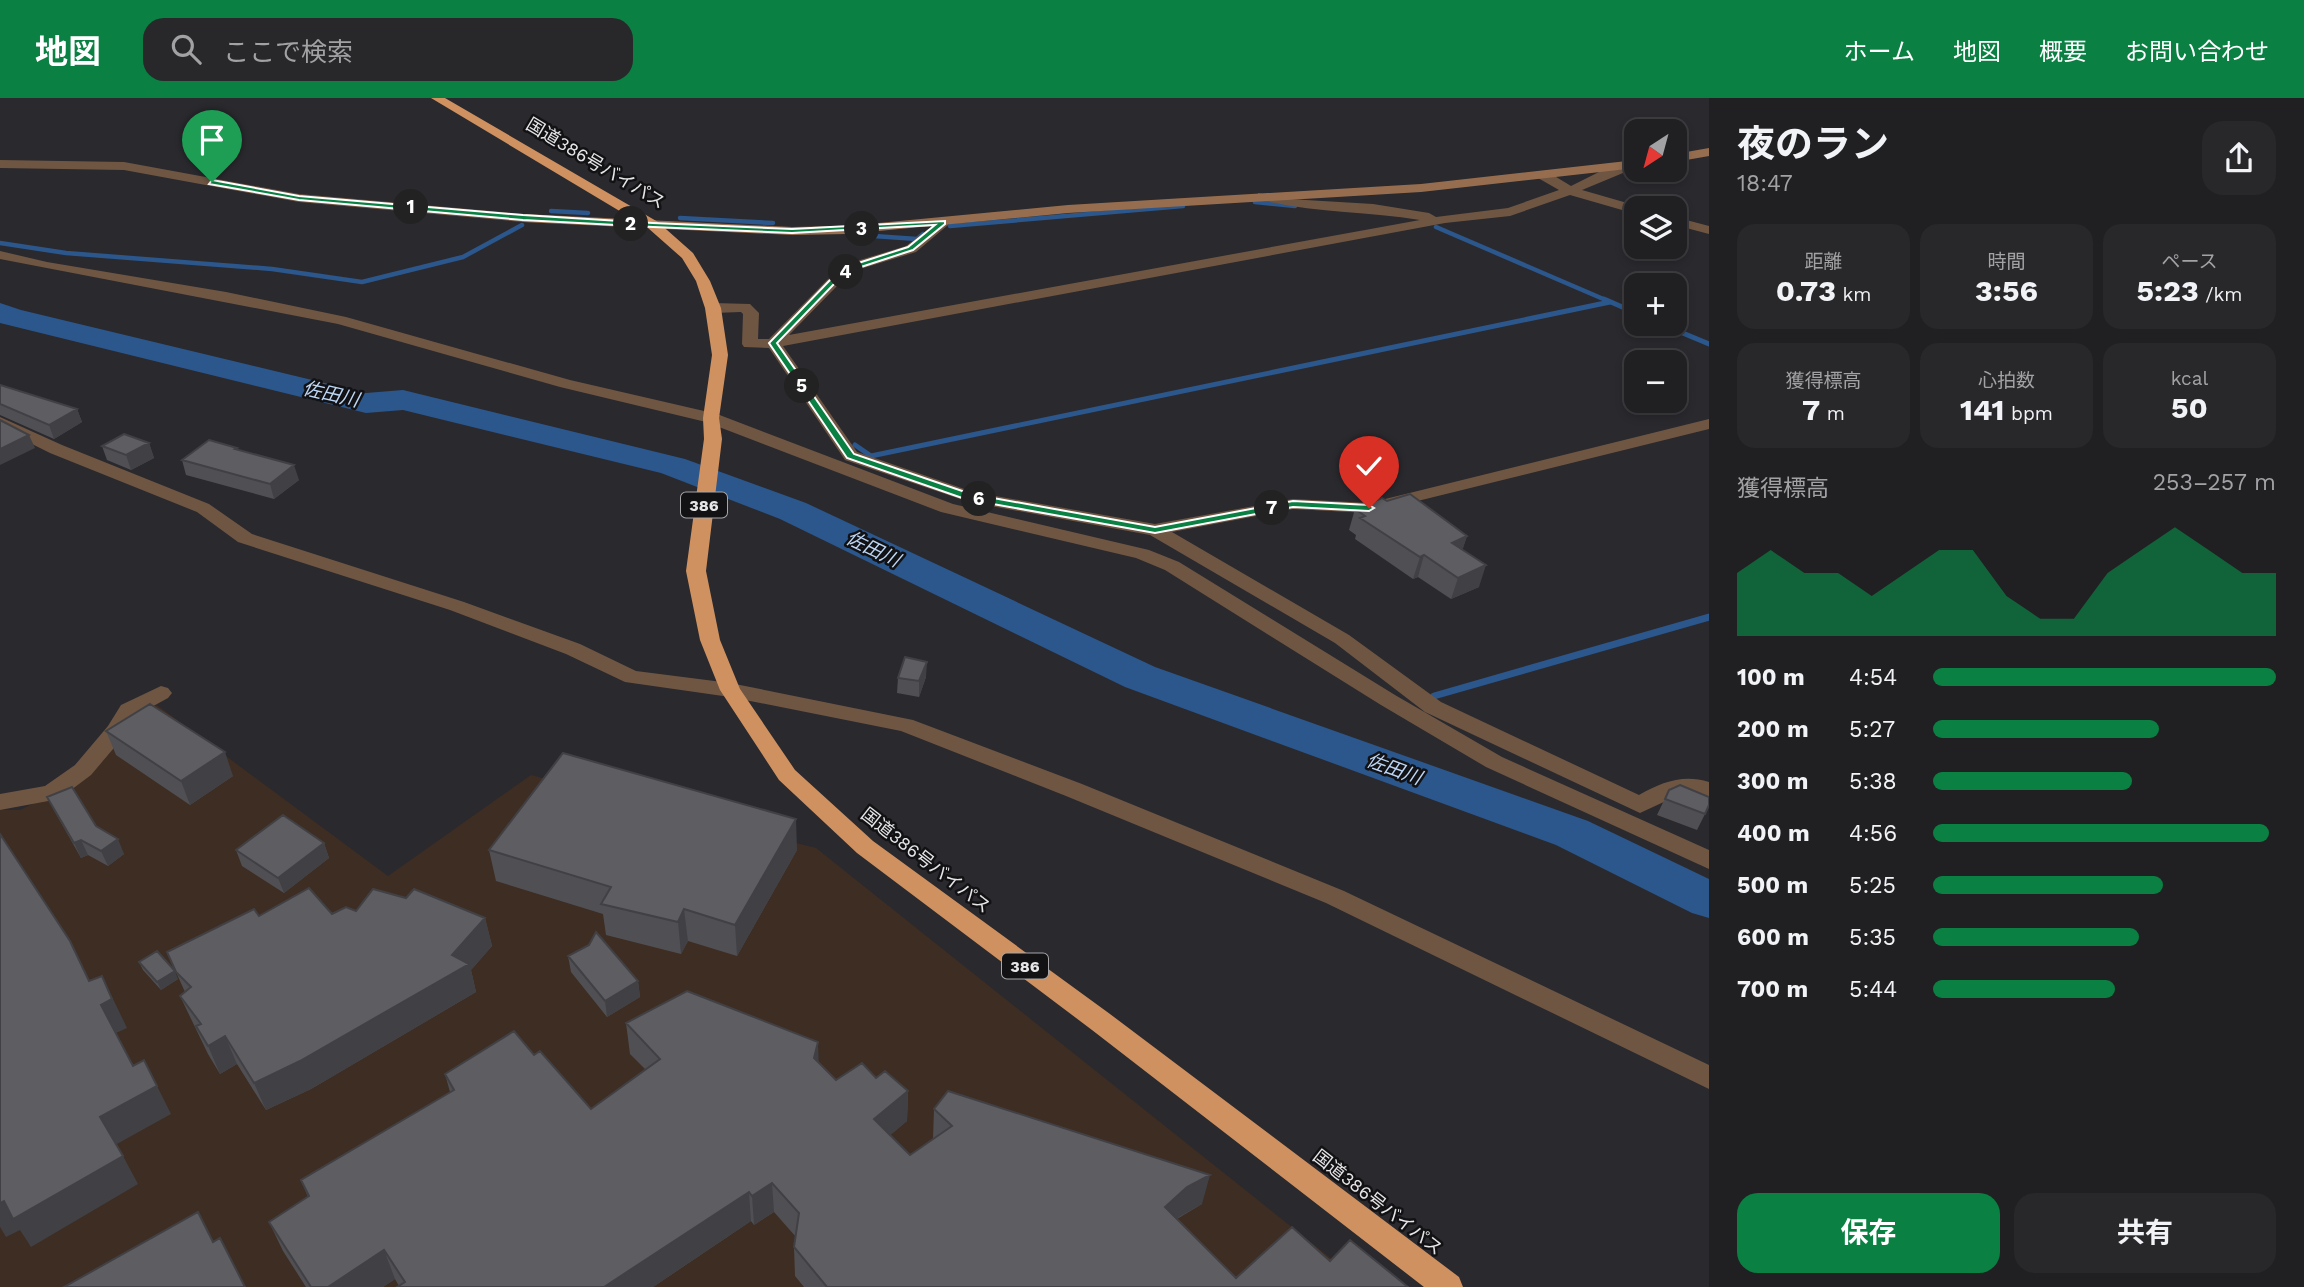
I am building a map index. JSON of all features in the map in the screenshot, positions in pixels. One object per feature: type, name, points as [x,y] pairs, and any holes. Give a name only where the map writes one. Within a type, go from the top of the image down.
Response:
[{"type":"highway","name":"国道386号バイパス","points":[[437,98],[653,225],[688,256],[703,281],[713,308],[720,355],[711,418],[713,439],[696,571],[710,640],[730,690],[787,775],[864,847],[1168,1072],[1448,1287]]},
{"type":"street","points":[[1687,156],[1709,152]]},
{"type":"street","points":[[0,164],[124,166],[299,198],[523,218],[792,231],[943,222],[1068,209],[1421,188],[1624,166]]},
{"type":"street","points":[[713,308],[745,307],[751,313],[750,344],[773,343],[1445,219],[1510,212],[1570,191],[1618,170],[1617,167]]},
{"type":"street","points":[[1543,175],[1570,191],[1624,207]]},
{"type":"street","points":[[1263,196],[1289,204],[1374,208],[1445,219]]},
{"type":"street","points":[[773,343],[832,283],[852,267],[911,249],[943,222]]},
{"type":"street","points":[[1687,224],[1709,230]]},
{"type":"street","points":[[0,255],[341,320],[565,384],[711,418],[947,508],[1142,554],[1172,566],[1388,700],[1494,762],[1709,860]]},
{"type":"street","points":[[773,343],[850,456],[969,497],[1155,530],[1342,639],[1433,708],[1640,806],[1673,785],[1699,786],[1709,790]]},
{"type":"street","points":[[0,422],[56,449],[203,508],[245,538],[457,606],[573,649],[632,677],[730,690],[905,725],[1074,790],[1335,897],[1709,1078]]},
{"type":"street","points":[[1155,530],[1293,504],[1369,508],[1709,424]]},
{"type":"street","points":[[0,802],[51,793],[83,770],[116,731],[129,710],[161,693]]},
{"type":"shaded area","points":[[157,705],[388,876],[531,775],[816,848],[1367,1287],[0,1287],[0,810],[20,810],[79,781],[134,716]]},
{"type":"building","points":[[0,385],[77,409],[49,425],[0,404]]},
{"type":"building","points":[[0,420],[29,435],[0,449]]},
{"type":"building","points":[[124,434],[149,443],[126,455],[102,446]]},
{"type":"building","points":[[209,440],[294,465],[270,484],[182,460]]},
{"type":"building","points":[[1410,494],[1467,536],[1452,543],[1486,565],[1458,578],[1360,518],[1365,516],[1355,509],[1382,498],[1387,501]]},
{"type":"building","points":[[905,657],[927,662],[919,681],[898,678]]},
{"type":"building","points":[[150,704],[225,752],[181,781],[106,731]]},
{"type":"building","points":[[563,753],[796,819],[735,925],[684,909],[678,922],[601,904],[611,887],[489,850]]},
{"type":"building","points":[[1680,785],[1709,797],[1705,814],[1665,799],[1669,790]]},
{"type":"building","points":[[72,787],[96,826],[118,839],[101,851],[81,840],[74,843],[47,797]]},
{"type":"building","points":[[283,815],[324,843],[278,878],[236,850]]},
{"type":"building","points":[[0,834],[70,941],[89,981],[102,976],[112,999],[101,1005],[133,1066],[144,1060],[157,1086],[100,1117],[123,1156],[13,1219],[4,1201],[0,1203]]},
{"type":"building","points":[[309,888],[332,914],[346,907],[356,911],[373,889],[406,898],[414,889],[485,918],[452,955],[469,964],[300,1061],[254,1083],[225,1036],[208,1046],[196,1026],[201,1024],[180,996],[191,987],[176,972],[167,952],[254,909],[259,916]]},
{"type":"building","points":[[596,932],[638,981],[605,1001],[568,956],[589,945]]},
{"type":"building","points":[[157,951],[175,971],[157,982],[139,962]]},
{"type":"building","points":[[687,991],[818,1042],[814,1058],[836,1080],[862,1063],[876,1078],[885,1071],[908,1091],[874,1119],[910,1155],[952,1126],[934,1109],[948,1091],[1210,1175],[1187,1187],[1165,1207],[1236,1278],[1292,1227],[1330,1261],[1350,1240],[1408,1287],[827,1287],[794,1247],[799,1213],[772,1183],[752,1196],[749,1192],[604,1287],[397,1287],[405,1282],[384,1250],[328,1287],[311,1287],[269,1222],[309,1196],[301,1180],[454,1090],[445,1074],[514,1031],[534,1055],[540,1051],[591,1109],[660,1059],[626,1023]]},
{"type":"building","points":[[198,1212],[213,1242],[220,1238],[245,1287],[64,1287]]},
{"type":"waterway","points":[[1255,202],[1295,206]]},
{"type":"waterway","points":[[950,226],[1183,206]]},
{"type":"waterway","points":[[551,211],[588,213]]},
{"type":"waterway","points":[[680,218],[773,223]]},
{"type":"waterway","points":[[0,243],[66,253],[272,269],[362,282],[463,257],[522,225]]},
{"type":"waterway","points":[[1436,227],[1608,301]]},
{"type":"waterway","points":[[859,235],[917,239],[923,234]]},
{"type":"waterway","points":[[1604,299],[1624,308]]},
{"type":"waterway","points":[[855,445],[871,456],[1610,302]]},
{"type":"waterway","name":"佐田川","points":[[0,312],[11,317],[366,403],[403,400],[673,466],[793,511],[1140,677],[1572,833],[1709,900]]},
{"type":"waterway","points":[[1687,335],[1709,344]]},
{"type":"waterway","points":[[1434,696],[1709,617]]},
{"type":"route","points":[[212,182],[299,198],[523,218],[792,231],[846,230],[943,222],[911,249],[852,267],[832,283],[773,343],[850,456],[969,497],[1155,530],[1293,504],[1369,508]]}]
